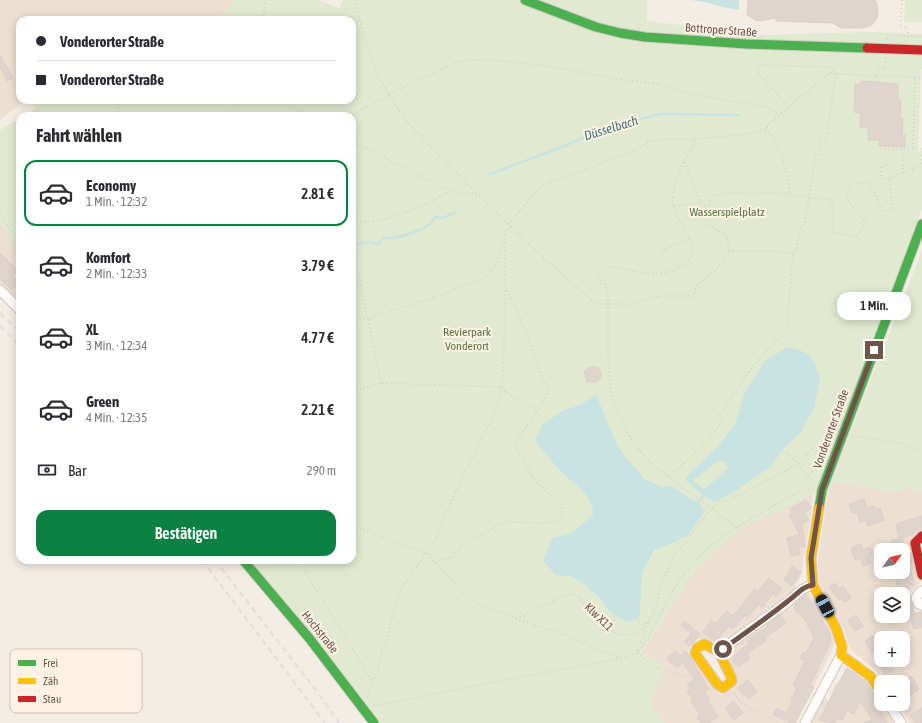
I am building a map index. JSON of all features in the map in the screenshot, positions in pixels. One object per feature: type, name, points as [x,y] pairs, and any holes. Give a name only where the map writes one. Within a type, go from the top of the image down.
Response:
[{"type":"street","name":"Bottroper Straße","points":[[525,0],[596,27],[638,36],[690,41],[792,47],[922,50]]},
{"type":"street","name":"Vonderorter Straße","points":[[813,585],[811,558],[822,490],[922,224]]},
{"type":"street","points":[[0,290],[16,306]]},
{"type":"street","points":[[922,536],[915,543],[922,575]]},
{"type":"street","name":"Hochstraße","points":[[246,564],[309,638],[374,723]]},
{"type":"street","points":[[720,652],[802,589],[813,585],[836,628],[842,646],[841,655],[804,723]]},
{"type":"street","points":[[922,591],[916,598],[919,604],[922,605]]},
{"type":"street","points":[[700,645],[707,645],[720,652],[732,681],[723,688],[717,684],[702,665],[695,653],[700,645]]},
{"type":"street","points":[[841,655],[870,676],[874,682]]},
{"type":"street","points":[[893,711],[901,723]]},
{"type":"path","points":[[264,16],[266,0]]},
{"type":"path","points":[[356,0],[363,31],[375,65],[389,95],[409,123],[511,227],[596,304],[630,304],[659,296],[694,296],[696,286],[715,271],[729,251],[727,236],[709,225],[708,210],[712,196],[727,192],[752,194],[766,192],[832,200],[833,232],[856,237],[866,222],[847,200],[850,184],[869,182],[883,212],[893,208],[889,178]]},
{"type":"path","points":[[902,0],[900,27],[908,27],[907,50]]},
{"type":"path","points":[[888,35],[922,37]]},
{"type":"path","points":[[356,112],[455,63],[468,60],[504,61],[548,66],[610,78],[657,84],[691,94],[766,107],[780,114]]},
{"type":"path","points":[[877,76],[877,68],[885,68],[886,62]]},
{"type":"path","points":[[788,107],[758,72],[757,68],[760,65],[829,67],[837,74]]},
{"type":"path","points":[[508,224],[538,190],[548,183],[620,156],[651,142],[667,139],[696,139],[748,134],[766,129],[769,124],[780,114],[829,73],[915,77],[922,79]]},
{"type":"path","points":[[669,477],[699,449],[722,423],[719,416],[732,395],[752,367],[787,330],[793,254],[796,250],[800,230],[805,222],[816,155],[820,155],[820,140],[826,140],[834,79],[837,74]]},
{"type":"path","points":[[913,150],[915,77]]},
{"type":"path","points":[[230,112],[236,104]]},
{"type":"path","points":[[286,104],[300,112]]},
{"type":"path","points":[[766,129],[775,141],[782,159],[791,195]]},
{"type":"path","points":[[696,139],[675,185],[673,198],[674,207],[690,239],[693,249],[692,255],[685,263],[671,271],[660,274],[649,274],[612,266],[596,272],[599,280],[605,281],[608,291],[607,304],[611,395],[632,441],[650,462],[735,527]]},
{"type":"path","points":[[356,143],[450,191],[478,195]]},
{"type":"path","points":[[880,149],[922,150],[922,165],[889,178],[881,179],[881,165],[887,165]]},
{"type":"path","points":[[903,173],[904,149]]},
{"type":"path","points":[[685,162],[700,202],[708,210]]},
{"type":"path","points":[[356,222],[369,223],[410,212],[450,191]]},
{"type":"path","points":[[674,207],[700,202]]},
{"type":"path","points":[[0,214],[16,238]]},
{"type":"path","points":[[363,707],[372,681],[378,671],[381,654],[387,639],[396,601],[402,588],[435,540],[463,475],[492,420],[498,404],[502,387],[505,231],[511,227]]},
{"type":"path","points":[[662,253],[665,248],[669,248],[690,239]]},
{"type":"path","points":[[356,321],[368,319],[480,281],[488,276],[494,269],[502,244],[506,241]]},
{"type":"path","points":[[729,251],[765,251],[793,254]]},
{"type":"path","points":[[356,263],[381,383]]},
{"type":"path","points":[[434,562],[453,557],[464,543],[506,522],[546,523],[564,518],[561,505],[537,482],[514,445],[548,392],[517,310],[505,289]]},
{"type":"path","points":[[356,391],[381,383],[502,387]]},
{"type":"path","points":[[502,387],[505,392],[537,411]]},
{"type":"path","points":[[842,434],[884,440],[922,451]]},
{"type":"path","points":[[712,509],[719,503],[730,500],[798,464],[809,453],[815,443]]},
{"type":"path","points":[[787,452],[811,480],[814,481]]},
{"type":"path","points":[[918,485],[922,484]]},
{"type":"path","points":[[363,707],[388,704],[619,658],[637,652],[648,637],[670,596],[686,572],[709,547],[735,527],[796,494],[805,490],[822,490]]},
{"type":"path","name":"Klw X11","points":[[516,619],[568,594],[578,596],[608,628],[618,634],[636,634],[642,630],[650,618],[657,602],[660,588],[674,556],[712,509]]},
{"type":"path","points":[[356,529],[367,531],[426,553],[457,587],[474,602],[485,608],[562,634],[619,658]]},
{"type":"path","points":[[300,564],[372,681]]},
{"type":"path","points":[[637,652],[650,618]]},
{"type":"path","points":[[637,652],[653,667],[687,677],[702,665]]},
{"type":"path","points":[[728,684],[742,704],[780,723]]},
{"type":"shaded area","points":[[0,0],[235,0],[222,16],[16,16],[16,104],[21,104],[0,120]]},
{"type":"shaded area","points":[[0,222],[16,245],[16,306],[0,292]]},
{"type":"shaded area","points":[[831,481],[893,492],[911,487],[913,493],[922,491],[922,533],[917,537],[921,581],[916,589],[910,591],[915,612],[922,610],[922,723],[910,723],[902,711],[910,711],[910,675],[878,675],[873,668],[850,649],[843,628],[820,585],[818,560]]},
{"type":"shaded area","points":[[813,493],[806,553],[804,554],[802,573],[794,590],[724,642],[716,644],[705,639],[699,639],[687,651],[721,695],[738,683],[725,655],[726,652],[803,594],[809,594],[829,627],[834,644],[796,723],[665,723],[649,705],[665,665],[641,653],[691,576],[714,552],[752,520]]},
{"type":"shaded area","points":[[846,668],[856,673],[863,680],[865,679],[874,693],[874,711],[886,711],[894,723],[811,723],[824,698],[829,701],[830,695],[836,683],[838,683]]},
{"type":"green space","name":"Revierpark Vonderort","points":[[235,0],[318,0],[339,8],[343,0],[647,0],[647,21],[763,35],[870,32],[922,34],[918,151],[922,152],[922,209],[817,492],[743,528],[714,552],[691,576],[641,652],[665,665],[650,705],[665,723],[381,723],[326,651],[250,564],[356,564],[356,112],[31,112],[36,109],[33,104],[356,104],[356,16],[222,16]],"holes":[[[861,81],[873,82],[898,100],[900,118],[903,119],[902,135],[905,135],[905,147],[880,146],[880,140],[868,140],[868,128],[860,127],[860,113],[854,112]],[[596,394],[618,447],[644,480],[695,501],[656,550],[642,573],[640,613],[609,611],[599,597],[581,582],[570,576],[552,539],[570,534],[593,515],[587,496],[561,472],[564,410],[580,405]]]},
{"type":"green space","points":[[905,0],[922,0],[922,22],[904,22]]},
{"type":"green space","points":[[16,120],[16,245],[0,222],[0,130]]},
{"type":"green space","points":[[922,251],[922,491],[912,493],[911,488],[893,492],[831,481]]},
{"type":"water","points":[[690,0],[739,0],[739,10],[702,2]]},
{"type":"water","points":[[787,347],[797,349],[810,355],[820,379],[814,408],[801,432],[784,448],[771,466],[740,488],[716,502],[699,492],[685,478],[718,446],[735,424],[745,392],[764,362]],"holes":[[[720,460],[725,462],[728,468],[704,490],[693,480]]]},
{"type":"water","points":[[596,394],[618,447],[644,479],[662,487],[672,486],[688,498],[698,502],[705,511],[688,536],[655,550],[642,573],[640,613],[637,619],[629,622],[619,618],[609,611],[599,597],[581,582],[570,576],[556,575],[543,561],[552,538],[570,534],[593,515],[587,496],[561,472],[535,441],[542,425],[564,410],[580,405]]},
{"type":"building","points":[[748,0],[875,0],[878,11],[877,18],[873,24],[867,27],[842,28],[832,23],[776,21],[776,18],[761,21],[755,20],[747,15]]},
{"type":"building","points":[[0,55],[13,78],[7,81],[0,68]]},
{"type":"building","points":[[861,81],[898,84],[898,100],[901,100],[900,118],[903,118],[902,135],[905,135],[905,147],[879,146],[880,140],[868,140],[868,128],[860,127],[860,113],[854,112],[855,84],[861,84]]},
{"type":"building","points":[[0,253],[16,269],[16,273],[12,276],[16,280],[16,286],[11,290],[0,279]]},
{"type":"building","points":[[590,367],[598,367],[601,373],[600,379],[596,382],[587,382],[584,371]]},
{"type":"building","points":[[864,499],[867,509],[874,506],[876,510],[880,508],[884,520],[868,526],[866,520],[860,523],[857,512],[852,513],[849,504]]},
{"type":"building","points":[[806,500],[811,508],[804,513],[809,520],[802,524],[805,546],[799,547],[800,554],[791,556],[787,538],[800,535],[789,515],[793,513],[790,509]]},
{"type":"building","points":[[922,516],[922,529],[917,530],[912,535],[899,538],[896,524]]},
{"type":"building","points":[[902,538],[903,543],[892,543],[891,541]]},
{"type":"building","points":[[861,544],[863,550],[870,547],[873,556],[869,557],[871,563],[863,566],[861,558],[855,560],[851,548]]},
{"type":"building","points":[[792,566],[801,572],[792,586],[784,580]]},
{"type":"building","points":[[910,567],[914,585],[908,587],[898,587],[896,579],[910,579]]},
{"type":"building","points":[[769,578],[782,589],[776,597],[773,594],[762,607],[759,604],[748,617],[745,615],[733,629],[729,626],[718,639],[717,638],[714,641],[703,632],[711,621],[715,624],[727,611],[733,616],[755,589],[757,592]]},
{"type":"building","points":[[835,583],[839,589],[843,586],[851,598],[844,602],[842,598],[839,600],[829,587]]},
{"type":"building","points":[[806,595],[830,633],[831,641],[810,685],[814,687],[795,723],[790,723],[773,714],[777,708],[786,713],[793,701],[791,700],[797,688],[793,685],[805,661],[800,658],[804,652],[806,653],[814,638],[803,616],[802,617],[800,613],[798,614],[794,607],[796,606],[795,604]]},
{"type":"building","points":[[910,596],[911,600],[915,614],[910,615]]},
{"type":"building","points":[[922,612],[922,627],[914,629],[910,615]]},
{"type":"building","points":[[780,615],[786,623],[765,638],[767,640],[747,654],[750,658],[738,667],[736,664],[735,665],[731,659],[749,643],[747,640],[768,626],[767,624]]},
{"type":"building","points":[[856,615],[863,626],[855,631],[848,620]]},
{"type":"building","points":[[684,621],[700,634],[690,646],[684,642],[691,634],[681,625]]},
{"type":"building","points":[[874,635],[874,652],[872,653],[865,641]]},
{"type":"building","points":[[676,651],[680,656],[686,651],[709,689],[704,692],[710,700],[708,702],[718,716],[710,723],[701,723],[697,717],[700,714],[691,702],[693,700],[687,691],[690,689],[687,685],[695,679],[683,663],[677,667],[667,658]]},
{"type":"building","points":[[879,667],[891,667],[893,670],[885,675]]},
{"type":"building","points":[[847,668],[865,681],[874,694],[874,711],[880,711],[887,723],[864,723],[872,719],[860,701],[854,714],[847,710],[842,720],[838,718],[835,723],[819,720]]},
{"type":"building","points":[[910,677],[919,689],[910,695]]},
{"type":"building","points":[[748,680],[757,692],[748,699],[738,688]]},
{"type":"building","points":[[734,701],[743,713],[734,720],[725,708]]},
{"type":"building","points":[[922,708],[922,723],[916,723],[910,715]]},
{"type":"waterway","name":"Düsselbach","points":[[490,174],[562,147],[605,128],[661,114],[738,115]]},
{"type":"waterway","name":"Düsselbach","points":[[356,244],[369,242],[378,244],[384,238],[400,236],[425,227],[429,225],[435,217],[443,218],[456,212]]},
{"type":"waterway","points":[[698,502],[704,495]]},
{"type":"railway","points":[[0,313],[16,328]]},
{"type":"railway","points":[[0,326],[16,342]]},
{"type":"railway","points":[[205,564],[325,723]]},
{"type":"railway","points":[[218,564],[318,693],[339,723]]},
{"type":"traffic: fast","points":[[525,0],[596,27],[645,37],[747,44],[867,48]]},
{"type":"traffic: fast","points":[[819,508],[822,490],[922,224]]},
{"type":"traffic: fast","points":[[246,564],[309,638],[374,723]]},
{"type":"traffic: slow","points":[[819,508],[811,558],[813,585],[836,628],[842,646],[841,655],[870,676],[874,682]]},
{"type":"traffic: slow","points":[[704,644],[719,652],[731,677],[732,681],[723,688],[717,684],[695,653],[697,648],[704,644]]},
{"type":"traffic: jam","points":[[867,48],[922,50]]},
{"type":"traffic: jam","points":[[922,536],[915,543],[922,575]]},
{"type":"route","points":[[723,649],[802,589],[813,585],[811,558],[822,490],[874,350]]},
{"type":"park label","name":"Wasserspielplatz","points":[[727,212]]}]
